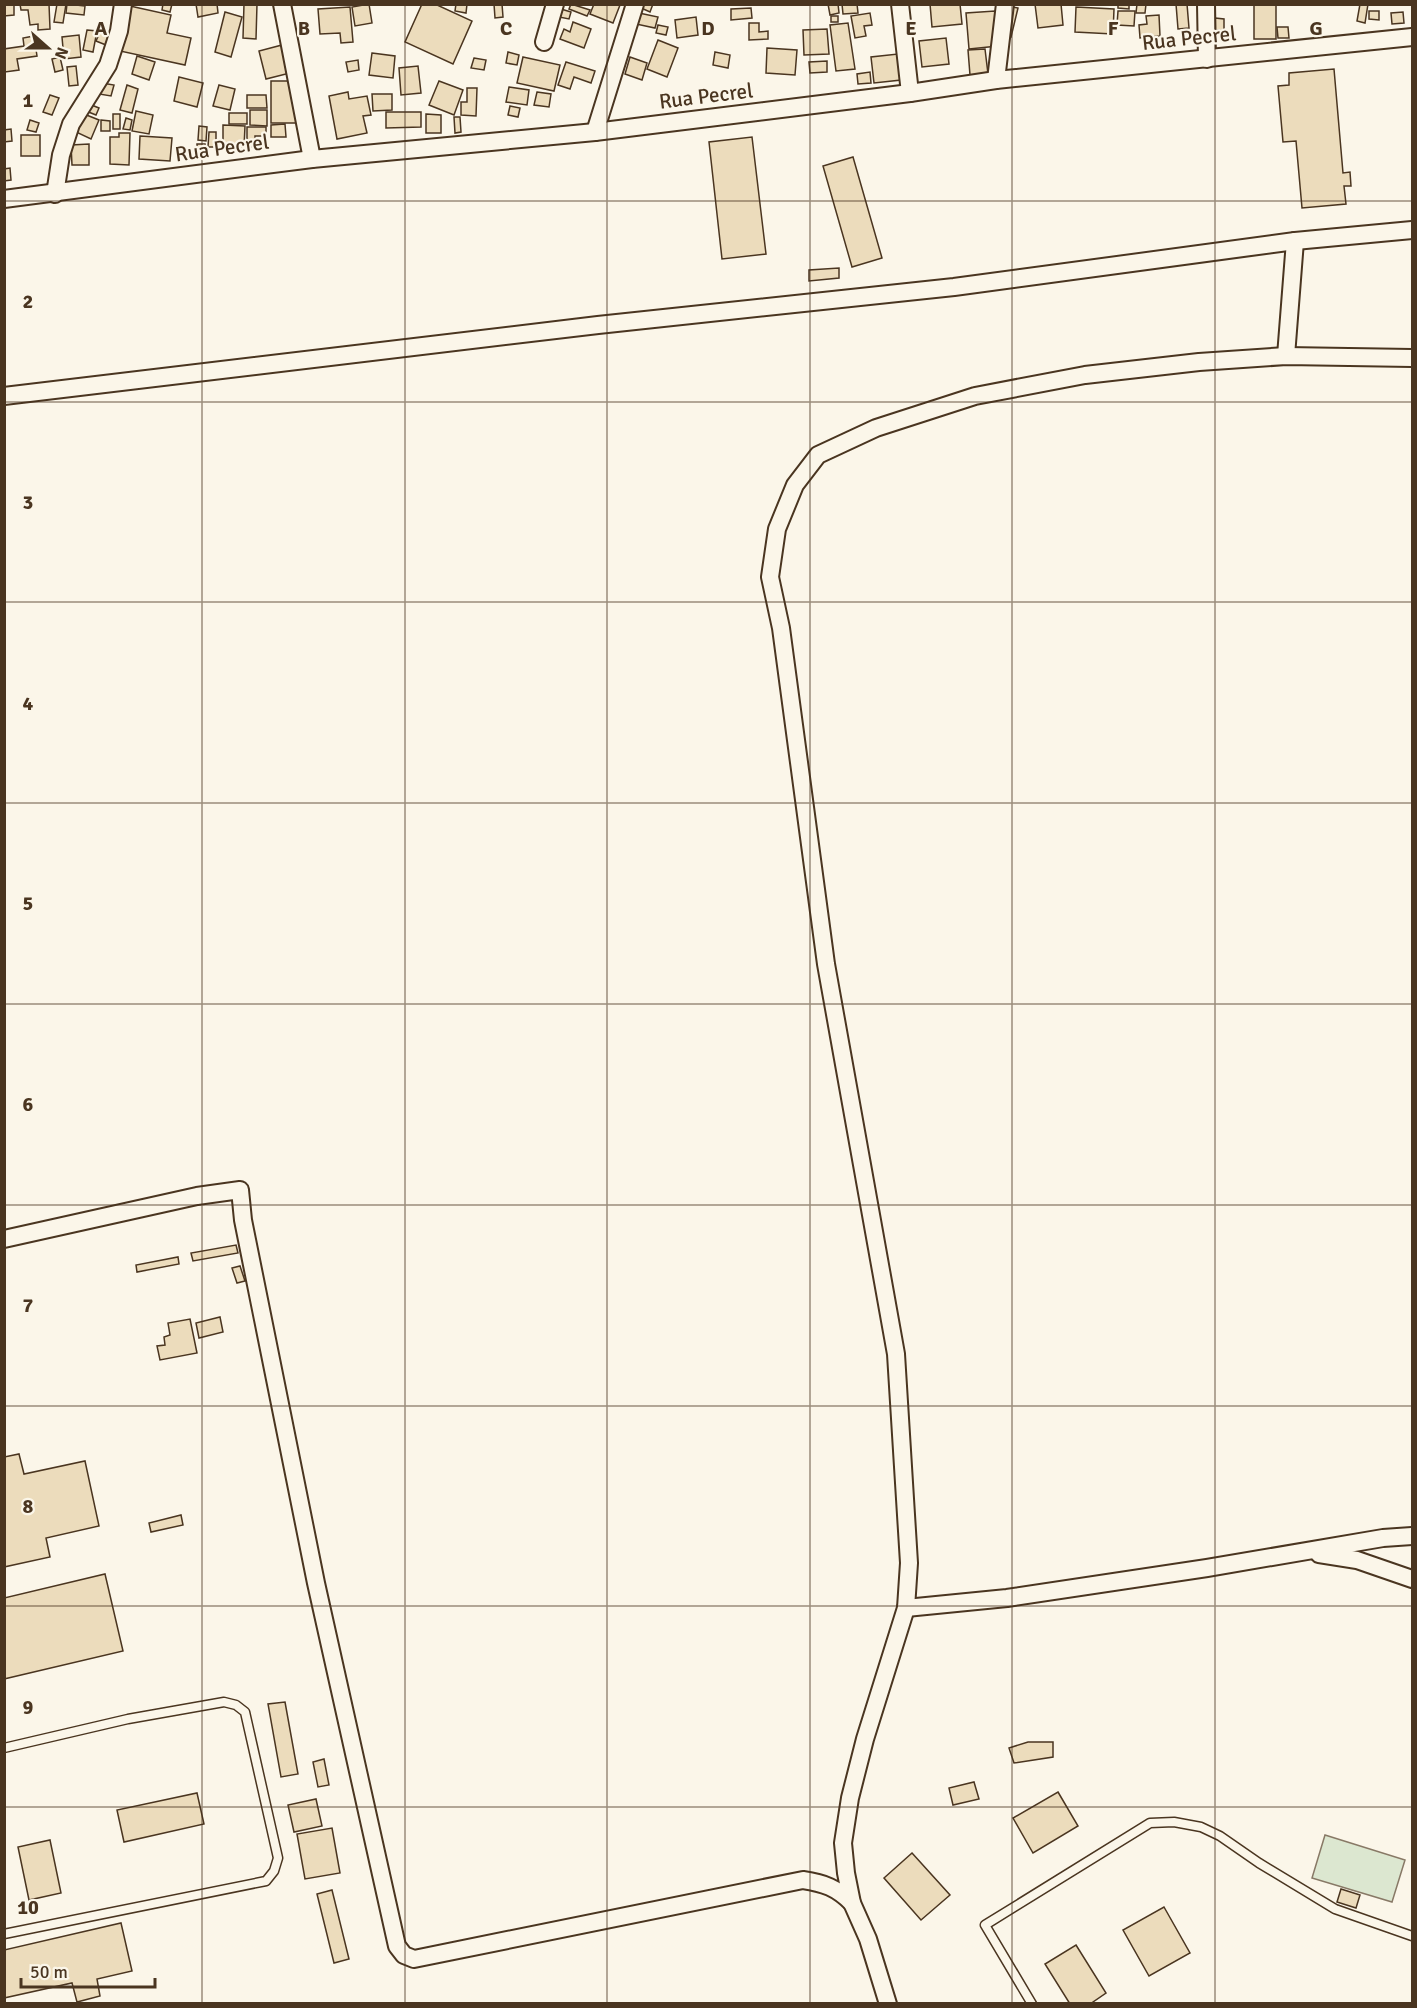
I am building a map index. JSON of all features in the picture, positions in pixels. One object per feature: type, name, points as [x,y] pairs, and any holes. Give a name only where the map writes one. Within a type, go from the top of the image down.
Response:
[{"type":"street","points":[[55,194],[61,155],[71,124],[108,65],[123,4]]},
{"type":"street","points":[[282,4],[312,159]]},
{"type":"street","points":[[544,42],[555,4]]},
{"type":"street","points":[[595,132],[636,4]]},
{"type":"street","points":[[900,4],[910,93]]},
{"type":"street","points":[[996,80],[1005,4]]},
{"type":"street","points":[[1206,4],[1207,59]]},
{"type":"street","name":"Rua Pecrel","points":[[4,199],[312,159],[595,132],[910,93],[996,80],[1413,37]]},
{"type":"street","points":[[4,396],[598,325],[954,287],[1296,241],[1413,230]]},
{"type":"street","points":[[1286,356],[1296,241]]},
{"type":"street","points":[[888,2004],[868,1939],[852,1903],[843,1843],[849,1798],[906,1608],[909,1563],[896,1354],[826,964],[781,628],[770,578],[777,529],[795,486],[818,455],[876,428],[975,396],[1085,375],[1198,362],[1286,356],[1413,358]]},
{"type":"street","points":[[4,1239],[197,1196],[240,1190],[245,1232],[316,1583],[397,1946],[404,1955],[414,1959],[803,1880],[822,1883],[840,1891],[852,1903]]},
{"type":"street","points":[[906,1608],[1007,1598],[1383,1538],[1413,1536]]},
{"type":"street","points":[[1303,1552],[1357,1560],[1413,1579]]},
{"type":"lane","points":[[4,1748],[128,1719],[224,1702],[236,1705],[245,1712],[278,1858],[274,1871],[266,1881],[4,1934]]},
{"type":"lane","points":[[1032,2004],[985,1924],[1150,1823],[1174,1822],[1201,1827],[1220,1836],[1335,1910],[1413,1936]]},
{"type":"green space","points":[[1325,1835],[1405,1860],[1392,1902],[1312,1878]]},
{"type":"building","points":[[4,4],[14,4],[14,15],[4,16]]},
{"type":"building","points":[[20,4],[49,4],[50,29],[38,30],[38,24],[30,25],[28,10],[21,10]]},
{"type":"building","points":[[57,4],[66,4],[63,23],[54,22]]},
{"type":"building","points":[[67,4],[85,6],[84,15],[66,13]]},
{"type":"building","points":[[163,4],[172,4],[170,12],[162,10]]},
{"type":"building","points":[[196,4],[217,4],[218,13],[198,17]]},
{"type":"building","points":[[244,4],[257,4],[256,39],[243,38]]},
{"type":"building","points":[[369,4],[372,23],[355,26],[352,7]]},
{"type":"building","points":[[422,4],[435,4],[472,21],[453,64],[405,42]]},
{"type":"building","points":[[456,4],[467,4],[466,13],[455,11]]},
{"type":"building","points":[[494,4],[502,4],[503,17],[495,18]]},
{"type":"building","points":[[571,4],[590,10],[587,16],[569,9]]},
{"type":"building","points":[[594,4],[620,5],[613,23],[590,14]]},
{"type":"building","points":[[640,4],[653,4],[650,12],[639,7]]},
{"type":"building","points":[[828,4],[838,4],[839,13],[830,15]]},
{"type":"building","points":[[842,4],[857,4],[858,13],[843,14]]},
{"type":"building","points":[[930,4],[960,4],[962,24],[932,27]]},
{"type":"building","points":[[1035,4],[1061,4],[1063,25],[1038,28]]},
{"type":"building","points":[[1118,4],[1129,4],[1129,9],[1118,8]]},
{"type":"building","points":[[1137,4],[1146,4],[1145,13],[1136,13]]},
{"type":"building","points":[[1176,4],[1187,4],[1189,28],[1178,29]]},
{"type":"building","points":[[1254,4],[1276,4],[1276,39],[1254,39]]},
{"type":"building","points":[[1360,4],[1368,4],[1365,23],[1357,21]]},
{"type":"building","points":[[130,6],[171,15],[167,33],[191,38],[185,65],[120,51]]},
{"type":"building","points":[[1007,6],[1018,8],[1011,37],[1001,35]]},
{"type":"building","points":[[350,7],[353,42],[341,43],[340,33],[320,34],[318,9]]},
{"type":"building","points":[[1076,7],[1114,9],[1113,34],[1075,32]]},
{"type":"building","points":[[751,8],[752,18],[731,20],[731,9]]},
{"type":"building","points":[[561,9],[571,12],[569,19],[559,17]]},
{"type":"building","points":[[995,11],[998,46],[969,49],[966,13]]},
{"type":"building","points":[[1118,11],[1135,11],[1134,26],[1117,25]]},
{"type":"building","points":[[1369,11],[1379,11],[1379,20],[1369,19]]},
{"type":"building","points":[[225,12],[242,17],[231,57],[215,52]]},
{"type":"building","points":[[1403,12],[1404,23],[1392,24],[1391,13]]},
{"type":"building","points":[[639,13],[658,17],[655,28],[636,24]]},
{"type":"building","points":[[870,13],[872,25],[864,26],[866,36],[855,38],[851,16]]},
{"type":"building","points":[[1159,15],[1160,36],[1140,38],[1139,25],[1147,24],[1146,16]]},
{"type":"building","points":[[831,16],[838,16],[838,22],[831,22]]},
{"type":"building","points":[[696,17],[698,35],[677,38],[675,20]]},
{"type":"building","points":[[1215,18],[1224,19],[1224,31],[1214,30]]},
{"type":"building","points":[[573,22],[591,29],[584,48],[560,39],[564,29],[570,32]]},
{"type":"building","points":[[749,23],[759,23],[759,32],[768,31],[768,39],[749,40]]},
{"type":"building","points":[[848,23],[855,69],[836,71],[830,25]]},
{"type":"building","points":[[658,25],[668,27],[666,35],[656,33]]},
{"type":"building","points":[[1277,27],[1288,27],[1289,38],[1278,38]]},
{"type":"building","points":[[827,29],[829,54],[804,55],[803,30]]},
{"type":"building","points":[[87,30],[97,31],[93,52],[83,50]]},
{"type":"building","points":[[100,32],[114,38],[111,47],[96,41]]},
{"type":"building","points":[[79,35],[81,57],[64,59],[62,37]]},
{"type":"building","points":[[34,36],[37,56],[17,59],[19,70],[5,72],[4,49],[24,46],[23,38]]},
{"type":"building","points":[[946,38],[949,64],[922,67],[919,41]]},
{"type":"building","points":[[658,40],[678,48],[667,77],[647,69]]},
{"type":"building","points":[[282,45],[290,73],[266,79],[259,51]]},
{"type":"building","points":[[767,48],[797,50],[795,75],[766,73]]},
{"type":"building","points":[[985,49],[988,74],[970,75],[968,50]]},
{"type":"building","points":[[508,52],[519,55],[517,65],[506,63]]},
{"type":"building","points":[[715,52],[730,55],[728,68],[713,65]]},
{"type":"building","points":[[372,53],[395,56],[393,78],[369,75]]},
{"type":"building","points":[[898,54],[901,80],[874,83],[871,57]]},
{"type":"building","points":[[137,56],[155,62],[149,80],[132,74]]},
{"type":"building","points":[[60,57],[63,70],[55,72],[52,59]]},
{"type":"building","points":[[523,57],[560,65],[554,91],[517,83]]},
{"type":"building","points":[[630,57],[647,63],[642,80],[625,74]]},
{"type":"building","points":[[474,58],[486,60],[484,70],[471,68]]},
{"type":"building","points":[[358,60],[359,70],[348,72],[346,62]]},
{"type":"building","points":[[827,61],[827,72],[810,73],[809,62]]},
{"type":"building","points":[[566,62],[595,71],[591,83],[574,77],[570,89],[558,85]]},
{"type":"building","points":[[76,66],[78,85],[69,86],[67,67]]},
{"type":"building","points":[[418,66],[421,93],[401,95],[399,68]]},
{"type":"building","points":[[1334,69],[1343,173],[1350,172],[1351,186],[1344,186],[1346,204],[1302,208],[1296,141],[1283,142],[1278,86],[1289,85],[1289,73]]},
{"type":"building","points":[[870,72],[871,83],[858,84],[857,74]]},
{"type":"building","points":[[179,77],[203,83],[197,107],[174,101]]},
{"type":"building","points":[[271,81],[293,81],[302,123],[271,123]]},
{"type":"building","points":[[439,81],[463,90],[454,115],[429,105]]},
{"type":"building","points":[[102,83],[114,85],[111,96],[99,94]]},
{"type":"building","points":[[127,85],[138,89],[132,113],[120,110]]},
{"type":"building","points":[[219,85],[235,89],[230,110],[213,106]]},
{"type":"building","points":[[509,87],[529,90],[527,105],[506,102]]},
{"type":"building","points":[[467,88],[477,88],[476,116],[461,115],[461,102],[467,102]]},
{"type":"building","points":[[348,92],[349,99],[367,96],[371,115],[363,116],[367,133],[337,139],[329,96]]},
{"type":"building","points":[[537,92],[551,94],[549,107],[534,105]]},
{"type":"building","points":[[372,94],[392,94],[392,110],[373,111]]},
{"type":"building","points":[[50,95],[59,98],[52,115],[43,112]]},
{"type":"building","points":[[247,95],[266,95],[267,108],[247,108]]},
{"type":"building","points":[[89,104],[99,108],[96,115],[86,111]]},
{"type":"building","points":[[510,106],[520,108],[518,117],[508,115]]},
{"type":"building","points":[[250,110],[267,110],[267,126],[250,125]]},
{"type":"building","points":[[136,111],[153,115],[149,134],[132,131]]},
{"type":"building","points":[[386,112],[421,112],[421,127],[386,128]]},
{"type":"building","points":[[229,113],[247,113],[247,124],[229,124]]},
{"type":"building","points":[[84,114],[99,120],[91,139],[76,132]]},
{"type":"building","points":[[113,114],[120,114],[120,129],[113,129]]},
{"type":"building","points":[[426,114],[441,115],[441,133],[426,133]]},
{"type":"building","points":[[454,117],[460,117],[461,132],[455,133]]},
{"type":"building","points":[[126,118],[132,120],[130,130],[123,129]]},
{"type":"building","points":[[30,120],[39,123],[36,132],[27,130]]},
{"type":"building","points":[[101,120],[110,121],[110,131],[101,131]]},
{"type":"building","points":[[285,124],[286,137],[271,137],[271,125]]},
{"type":"building","points":[[223,125],[245,126],[244,147],[223,146]]},
{"type":"building","points":[[199,126],[207,127],[206,141],[198,140]]},
{"type":"building","points":[[247,127],[266,127],[266,136],[255,136],[255,147],[247,147]]},
{"type":"building","points":[[11,129],[12,141],[4,142],[4,130]]},
{"type":"building","points":[[209,132],[216,132],[216,147],[208,147]]},
{"type":"building","points":[[119,133],[130,133],[129,165],[110,164],[110,137],[119,137]]},
{"type":"building","points":[[21,135],[40,135],[40,156],[21,156]]},
{"type":"building","points":[[140,136],[172,138],[170,161],[139,159]]},
{"type":"building","points":[[752,137],[766,254],[722,259],[709,142]]},
{"type":"building","points":[[89,144],[89,165],[72,165],[71,145]]},
{"type":"building","points":[[197,144],[205,144],[206,155],[197,156]]},
{"type":"building","points":[[853,157],[882,258],[852,267],[823,166]]},
{"type":"building","points":[[10,168],[11,180],[4,181],[4,169]]},
{"type":"building","points":[[839,268],[839,278],[809,281],[809,270]]},
{"type":"building","points":[[236,1245],[238,1253],[193,1261],[191,1253]]},
{"type":"building","points":[[178,1257],[179,1264],[137,1272],[136,1265]]},
{"type":"building","points":[[240,1266],[245,1281],[237,1283],[232,1268]]},
{"type":"building","points":[[220,1317],[223,1332],[199,1338],[196,1323]]},
{"type":"building","points":[[190,1319],[197,1353],[160,1360],[157,1346],[165,1345],[164,1337],[170,1335],[168,1323]]},
{"type":"building","points":[[19,1454],[24,1474],[85,1461],[99,1526],[46,1538],[50,1557],[4,1567],[4,1457]]},
{"type":"building","points":[[181,1515],[183,1525],[151,1532],[149,1523]]},
{"type":"building","points":[[105,1574],[123,1651],[4,1679],[4,1598]]},
{"type":"building","points":[[285,1702],[298,1774],[281,1777],[268,1704]]},
{"type":"building","points":[[1028,1742],[1053,1742],[1053,1757],[1014,1763],[1009,1748]]},
{"type":"building","points":[[324,1759],[329,1785],[318,1787],[313,1762]]},
{"type":"building","points":[[974,1782],[979,1799],[953,1805],[949,1788]]},
{"type":"building","points":[[1058,1792],[1078,1826],[1033,1853],[1013,1818]]},
{"type":"building","points":[[197,1793],[204,1824],[124,1842],[117,1810]]},
{"type":"building","points":[[316,1799],[322,1826],[294,1832],[288,1805]]},
{"type":"building","points":[[332,1828],[340,1873],[305,1879],[297,1834]]},
{"type":"building","points":[[50,1840],[61,1893],[29,1900],[18,1847]]},
{"type":"building","points":[[912,1853],[950,1895],[921,1920],[884,1878]]},
{"type":"building","points":[[1341,1889],[1360,1895],[1356,1908],[1337,1902]]},
{"type":"building","points":[[332,1890],[349,1959],[334,1963],[317,1894]]},
{"type":"building","points":[[1164,1907],[1190,1953],[1149,1976],[1123,1930]]},
{"type":"building","points":[[121,1923],[132,1971],[97,1979],[100,1996],[77,2002],[72,1983],[4,1998],[4,1950]]},
{"type":"building","points":[[1076,1945],[1106,1993],[1090,2004],[1070,2004],[1045,1964]]}]
